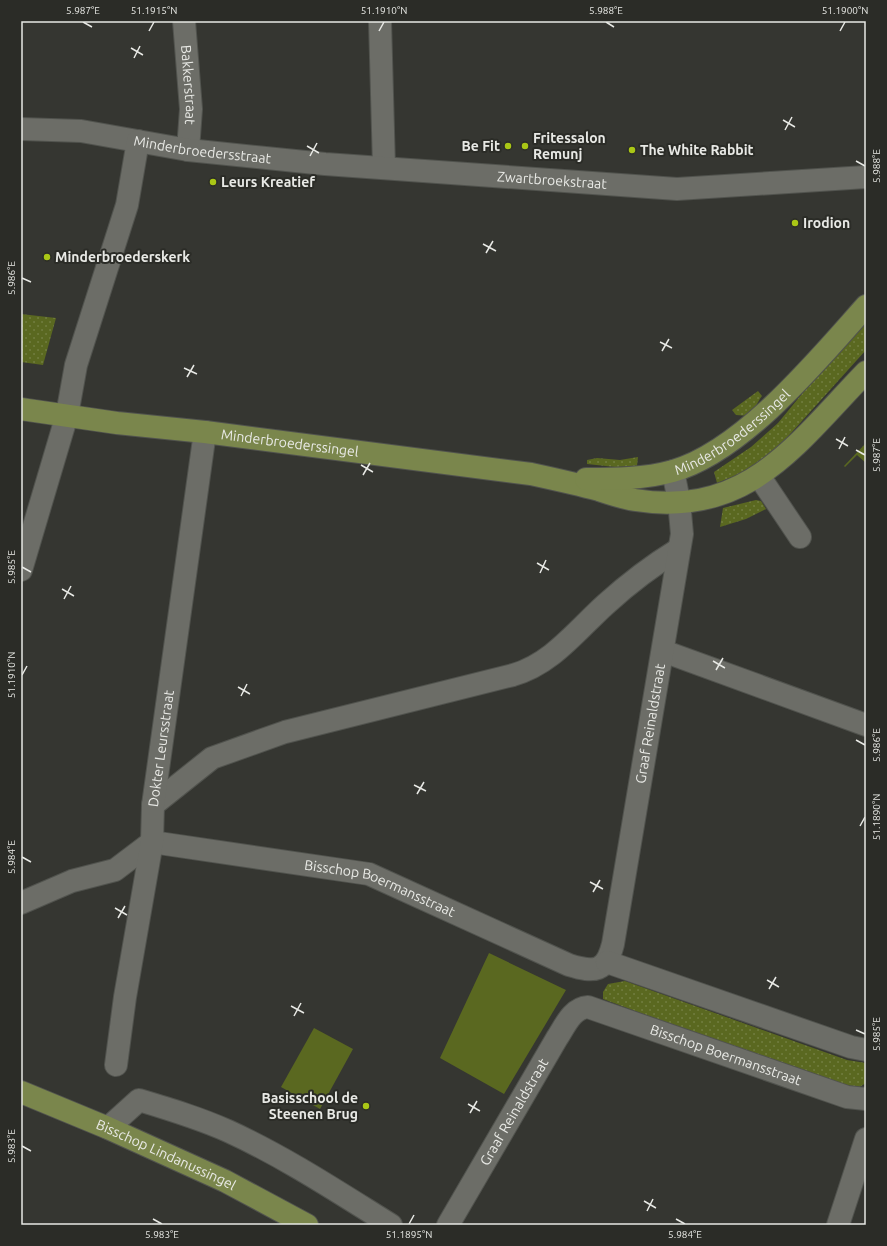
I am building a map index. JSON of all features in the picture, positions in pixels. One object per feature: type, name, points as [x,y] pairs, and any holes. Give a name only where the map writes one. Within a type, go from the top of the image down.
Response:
[{"type":"main road","name":"Minderbroederssingel","points":[[558,480],[628,479],[674,471],[703,459],[741,432],[777,403],[866,306]]},
{"type":"main road","name":"Minderbroederssingel","points":[[21,409],[117,423],[205,432],[532,474],[635,500],[679,501],[717,497],[750,482],[759,476],[788,454],[866,372]]},
{"type":"main road","name":"Bisschop Lindanussingel","points":[[21,1092],[108,1128],[225,1181],[307,1225]]},
{"type":"street","name":"Bakkerstraat","points":[[184,21],[190,109],[188,150]]},
{"type":"street","points":[[380,21],[384,167]]},
{"type":"street","name":"Minderbroedersstraat","points":[[21,130],[80,131],[188,150],[325,164],[384,167]]},
{"type":"street","points":[[21,570],[67,415],[76,365],[127,205],[138,141]]},
{"type":"street","name":"Zwartbroekstraat","points":[[384,167],[677,189],[866,177]]},
{"type":"street","name":"Dokter Leursstraat","points":[[116,1064],[125,997],[152,842],[153,805],[205,432]]},
{"type":"street","name":"Graaf Reinaldstraat","points":[[601,966],[613,944],[682,534],[674,471]]},
{"type":"street","points":[[759,476],[800,537]]},
{"type":"street","points":[[153,805],[212,758],[285,732],[497,679],[531,668],[547,659],[607,604],[653,565],[679,549]]},
{"type":"street","points":[[663,651],[866,725]]},
{"type":"street","points":[[21,903],[72,881],[115,870],[152,842]]},
{"type":"street","name":"Bisschop Boermansstraat","points":[[152,842],[369,874],[569,965],[582,969],[601,966],[851,1047],[866,1050]]},
{"type":"street","name":"Graaf Reinaldstraat","points":[[448,1225],[557,1038],[574,1013],[588,1007]]},
{"type":"street","name":"Bisschop Boermansstraat","points":[[588,1007],[847,1096],[866,1099]]},
{"type":"street","points":[[108,1128],[139,1100],[188,1115],[227,1131],[277,1157],[391,1225]]},
{"type":"street","points":[[838,1225],[866,1139]]},
{"type":"green space","points":[[21,314],[56,318],[43,365],[21,362]]},
{"type":"green space","points":[[866,315],[866,350],[774,452],[742,473],[717,483],[714,472],[751,447],[778,423],[806,389],[827,358]]},
{"type":"green space","points":[[758,391],[762,396],[749,416],[736,415],[732,410]]},
{"type":"green space","points":[[866,443],[866,463],[857,455],[845,467],[844,466]]},
{"type":"green space","points":[[638,457],[637,466],[615,467],[587,464],[587,460],[597,458],[620,460]]},
{"type":"green space","points":[[756,500],[761,501],[766,509],[746,519],[720,527],[723,508]]},
{"type":"green space","points":[[489,953],[566,990],[504,1094],[440,1058]]},
{"type":"green space","points":[[625,981],[847,1060],[866,1063],[866,1083],[858,1088],[841,1088],[603,999],[603,992],[608,984]]},
{"type":"green space","points":[[314,1028],[353,1049],[320,1109],[281,1087]]},
{"type":"place","name":"Be Fit","points":[[508,146]]},
{"type":"place","name":"Fritessalon Remunj","points":[[525,146]]},
{"type":"place","name":"The White Rabbit","points":[[632,150]]},
{"type":"place","name":"Leurs Kreatief","points":[[213,182]]},
{"type":"place","name":"Irodion","points":[[795,223]]},
{"type":"place","name":"Minderbroederskerk","points":[[47,257]]},
{"type":"place","name":"Basisschool de Steenen Brug","points":[[366,1106]]}]
